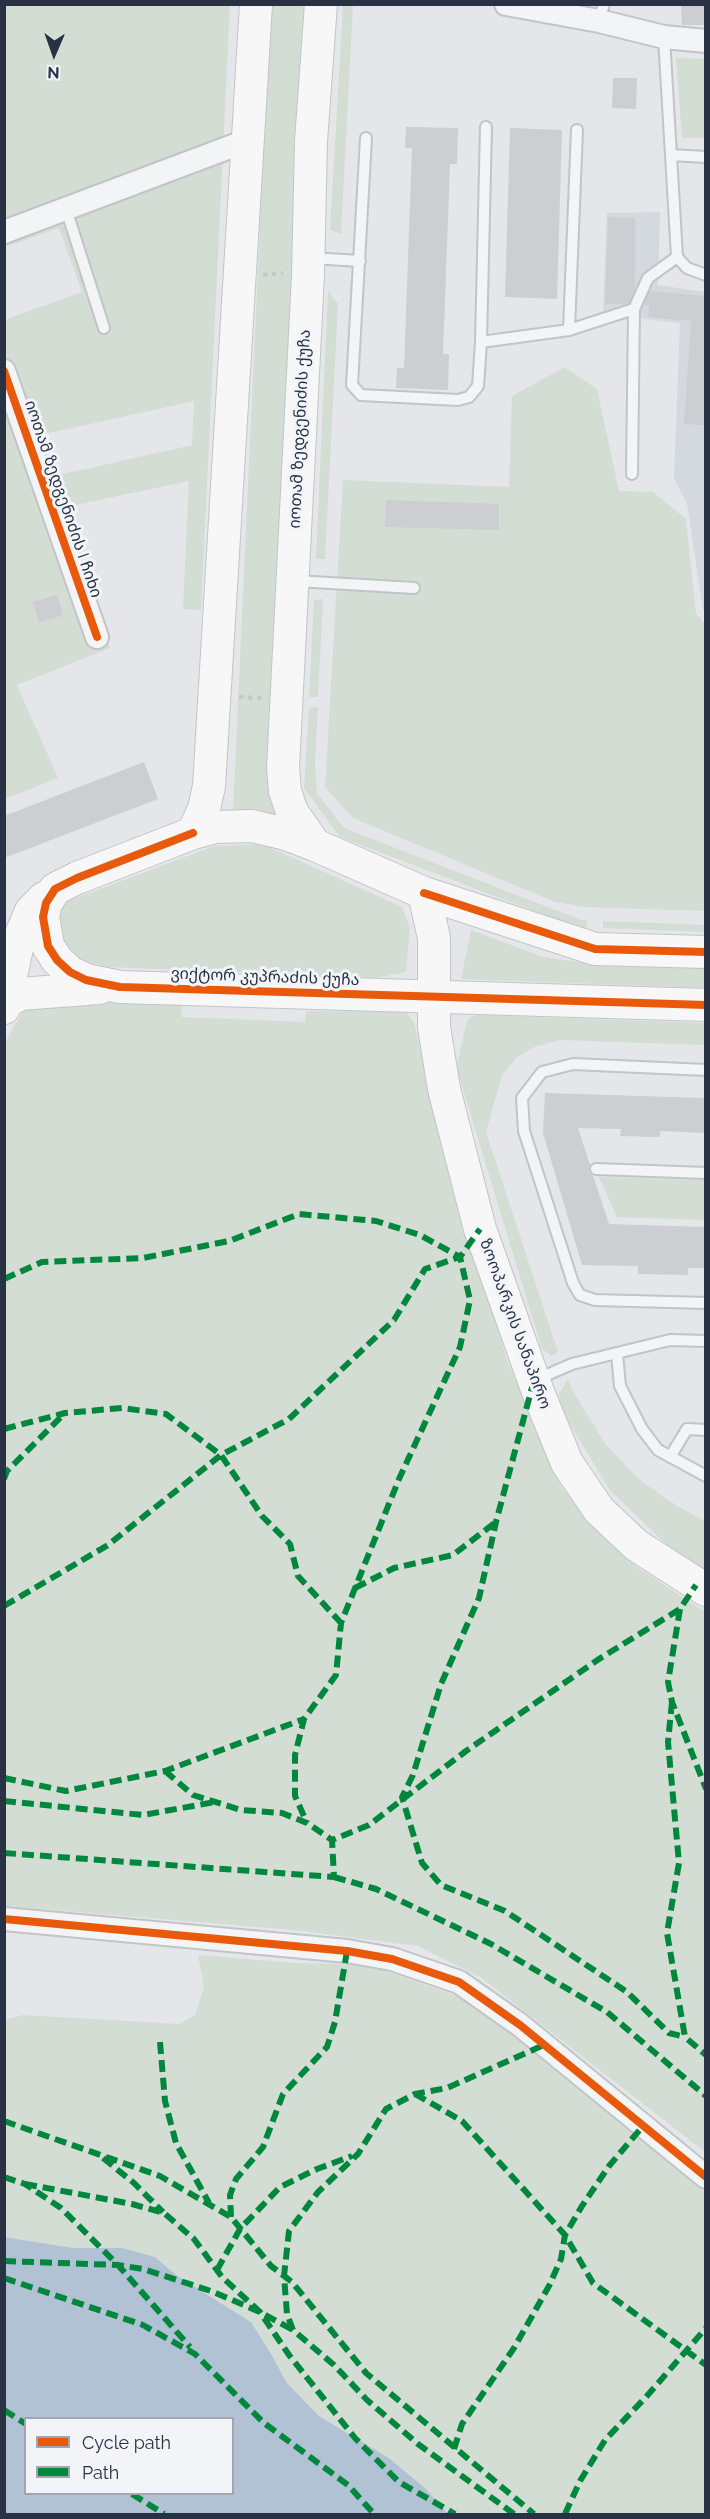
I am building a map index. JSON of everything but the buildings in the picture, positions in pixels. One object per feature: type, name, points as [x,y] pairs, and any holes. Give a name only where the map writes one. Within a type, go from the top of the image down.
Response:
[{"type":"main road","points":[[193,833],[204,808],[209,786],[256,4]]},
{"type":"main road","name":"იოთამ ზედგენიძის ქუჩა","points":[[315,845],[300,826],[285,791],[283,768],[293,581],[300,265],[321,4]]},
{"type":"main road","points":[[5,1005],[19,939],[26,921],[31,911],[55,889],[77,878],[214,827],[252,826],[286,834],[424,893],[596,949],[705,952]]},
{"type":"main road","name":"ვიქტორ კუპრაძის ქუჩა","points":[[55,889],[46,903],[43,917],[48,946],[57,960],[70,972],[86,980],[120,987],[705,1005]]},
{"type":"main road","name":"ზოოპარკის სანაპირო","points":[[424,893],[434,938],[434,1027],[444,1089],[471,1197],[534,1380],[567,1463],[599,1510],[636,1545],[705,1590]]},
{"type":"main road","points":[[5,1005],[20,994],[120,987]]},
{"type":"street","points":[[506,4],[602,13],[664,37],[705,41]]},
{"type":"street","points":[[4,232],[246,141]]},
{"type":"street","name":"იოთამ ზედგენიძის I ჩიხი","points":[[4,371],[97,637]]},
{"type":"street","points":[[4,1919],[347,1951],[392,1959],[459,1982],[520,2025],[705,2177]]},
{"type":"lane","points":[[664,37],[677,257],[687,268],[705,275]]},
{"type":"lane","points":[[366,138],[352,385],[361,395],[458,400],[469,397],[478,386],[486,127]]},
{"type":"lane","points":[[569,330],[577,130]]},
{"type":"lane","points":[[671,155],[705,157]]},
{"type":"lane","points":[[66,209],[105,328]]},
{"type":"lane","points":[[632,474],[634,309],[648,278],[677,257]]},
{"type":"lane","points":[[300,265],[360,261]]},
{"type":"lane","points":[[481,342],[569,330],[634,309]]},
{"type":"lane","points":[[293,581],[414,588]]},
{"type":"lane","points":[[705,1070],[573,1064],[542,1072],[522,1098],[524,1131],[573,1283],[580,1295],[595,1300],[705,1303]]},
{"type":"lane","points":[[596,1170],[705,1173]]},
{"type":"lane","points":[[534,1380],[572,1364],[670,1340],[705,1341]]},
{"type":"lane","points":[[616,1354],[620,1386],[642,1429],[658,1450],[705,1476]]},
{"type":"lane","points":[[670,1456],[687,1430],[705,1430]]},
{"type":"path","points":[[256,275],[300,265]]},
{"type":"path","points":[[231,697],[268,698]]},
{"type":"shaded area","points":[[5,5],[230,5],[201,610],[183,609],[189,481],[61,508],[110,648],[17,685],[58,778],[5,799],[4,320],[82,292],[59,228],[5,247]],"holes":[[[194,401],[192,445],[46,478],[36,436]]]},
{"type":"shaded area","points":[[270,5],[309,5],[278,814],[253,816],[233,812]]},
{"type":"shaded area","points":[[343,5],[353,5],[341,234],[330,230]]},
{"type":"shaded area","points":[[676,58],[705,59],[705,138],[682,138]]},
{"type":"shaded area","points":[[660,212],[658,285],[705,292],[705,613],[687,503],[674,479],[680,323],[603,314],[607,213]]},
{"type":"shaded area","points":[[328,291],[338,304],[325,559],[316,559]]},
{"type":"shaded area","points":[[565,367],[597,389],[619,491],[653,492],[686,519],[696,614],[705,623],[705,911],[584,907],[555,902],[353,818],[325,787],[343,480],[509,487],[512,396]]},
{"type":"shaded area","points":[[323,599],[318,697],[309,697],[314,600]]},
{"type":"shaded area","points":[[318,707],[315,763],[317,793],[344,828],[581,920],[587,920],[586,928],[576,927],[340,837],[304,788],[309,708]]},
{"type":"shaded area","points":[[262,844],[402,907],[410,928],[406,972],[376,978],[109,967],[69,958],[53,923],[63,903],[214,846]]},
{"type":"shaded area","points":[[603,921],[705,925],[705,932],[603,928]]},
{"type":"shaded area","points":[[471,930],[543,957],[586,963],[706,968],[705,988],[461,979]]},
{"type":"shaded area","points":[[50,999],[181,1004],[182,1017],[305,1022],[306,1011],[406,1012],[414,1022],[433,1108],[507,1360],[562,1488],[599,1531],[637,1567],[705,1612],[705,2152],[480,1977],[418,1946],[293,1930],[5,1906],[4,1044],[26,1006]]},
{"type":"shaded area","points":[[478,1015],[705,1023],[705,1045],[560,1040],[534,1047],[517,1057],[502,1075],[486,1132],[558,1352],[552,1356],[542,1349],[457,1067],[466,1024],[470,1017]]},
{"type":"shaded area","points":[[599,1177],[705,1180],[705,1220],[617,1217]]},
{"type":"shaded area","points":[[568,1379],[572,1390],[606,1445],[641,1481],[677,1506],[705,1521],[705,1571],[676,1554],[609,1489],[562,1411],[559,1394]]},
{"type":"shaded area","points":[[198,1955],[293,1963],[366,1964],[459,1997],[513,2034],[705,2192],[705,2514],[448,2514],[425,2488],[389,2458],[319,2416],[287,2383],[251,2322],[176,2275],[155,2257],[123,2248],[73,2248],[5,2237],[4,2020],[23,2015],[179,2024],[195,2015],[204,1987]]},
{"type":"water","points":[[5,2237],[73,2248],[123,2248],[155,2257],[176,2275],[251,2322],[287,2383],[319,2416],[389,2458],[425,2488],[448,2514],[5,2514]]},
{"type":"marked path","points":[[4,1279],[42,1262],[143,1258],[229,1241],[299,1214],[376,1221],[420,1235],[460,1257],[470,1300],[460,1347],[399,1479],[341,1623],[336,1675],[304,1719],[295,1755],[295,1796],[307,1823]]},
{"type":"marked path","points":[[4,1606],[108,1545],[221,1455],[289,1419],[394,1320],[425,1269],[460,1257],[480,1229]]},
{"type":"marked path","points":[[534,1380],[496,1522],[479,1598],[441,1684],[413,1775],[402,1797],[422,1863],[441,1885],[505,1911],[627,1992],[669,2033],[685,2037]]},
{"type":"marked path","points":[[4,1429],[65,1413],[122,1408],[166,1414],[221,1455],[262,1516],[290,1544],[298,1576],[341,1623]]},
{"type":"marked path","points":[[4,1479],[7,1471],[65,1413]]},
{"type":"marked path","points":[[355,1588],[394,1568],[453,1555],[496,1522]]},
{"type":"marked path","points":[[4,1853],[334,1877],[332,1840],[369,1825],[466,1751],[599,1659],[680,1609],[696,1585]]},
{"type":"marked path","points":[[680,1609],[668,1682],[672,1702],[706,1789]]},
{"type":"marked path","points":[[672,1702],[668,1742],[679,1863],[667,1933],[685,2037],[706,2055]]},
{"type":"marked path","points":[[4,1778],[66,1791],[165,1771],[304,1719]]},
{"type":"marked path","points":[[165,1771],[193,1795],[241,1810],[282,1813],[307,1823],[332,1840]]},
{"type":"marked path","points":[[4,1801],[143,1815],[215,1802]]},
{"type":"marked path","points":[[334,1877],[376,1889],[491,1944],[607,2012],[706,2096]]},
{"type":"marked path","points":[[231,2217],[230,2195],[236,2179],[263,2147],[283,2094],[327,2047],[335,2022],[347,1951]]},
{"type":"marked path","points":[[160,2042],[165,2101],[176,2143],[209,2203]]},
{"type":"marked path","points":[[514,2514],[418,2444],[367,2400],[334,2365],[293,2330],[287,2314],[284,2276],[289,2231],[318,2192],[358,2154],[386,2109],[415,2094],[447,2088],[544,2045]]},
{"type":"marked path","points":[[415,2094],[462,2121],[565,2235],[593,2283],[706,2365]]},
{"type":"marked path","points":[[4,2121],[160,2176],[231,2217],[271,2266],[292,2282],[366,2373],[534,2514]]},
{"type":"marked path","points":[[454,2449],[462,2424],[514,2348],[549,2286],[561,2259],[565,2235],[609,2166],[643,2126]]},
{"type":"marked path","points":[[217,2270],[240,2229],[280,2187],[317,2169],[352,2156]]},
{"type":"marked path","points":[[103,2158],[134,2183],[163,2212]]},
{"type":"marked path","points":[[4,2177],[25,2184],[61,2208],[118,2265],[190,2347]]},
{"type":"marked path","points":[[25,2184],[132,2204],[164,2213],[194,2239],[222,2277],[260,2312],[289,2355],[355,2438],[399,2482],[455,2514]]},
{"type":"marked path","points":[[4,2261],[118,2265],[143,2269],[211,2291],[260,2312],[293,2330]]},
{"type":"marked path","points":[[4,2278],[143,2325],[195,2354],[264,2423],[348,2485],[374,2514]]},
{"type":"marked path","points":[[565,2514],[580,2481],[605,2440],[706,2328]]},
{"type":"marked path","points":[[4,2410],[24,2423]]},
{"type":"marked path","points":[[134,2495],[164,2514]]},
{"type":"cycle path","points":[[4,371],[97,637]]},
{"type":"cycle path","points":[[193,833],[77,878],[55,889],[46,903],[43,917],[48,946],[57,960],[70,972],[86,980],[120,987],[706,1005]]},
{"type":"cycle path","points":[[424,893],[595,949],[706,952]]},
{"type":"cycle path","points":[[4,1919],[347,1951],[392,1959],[459,1982],[520,2025],[706,2177]]}]
